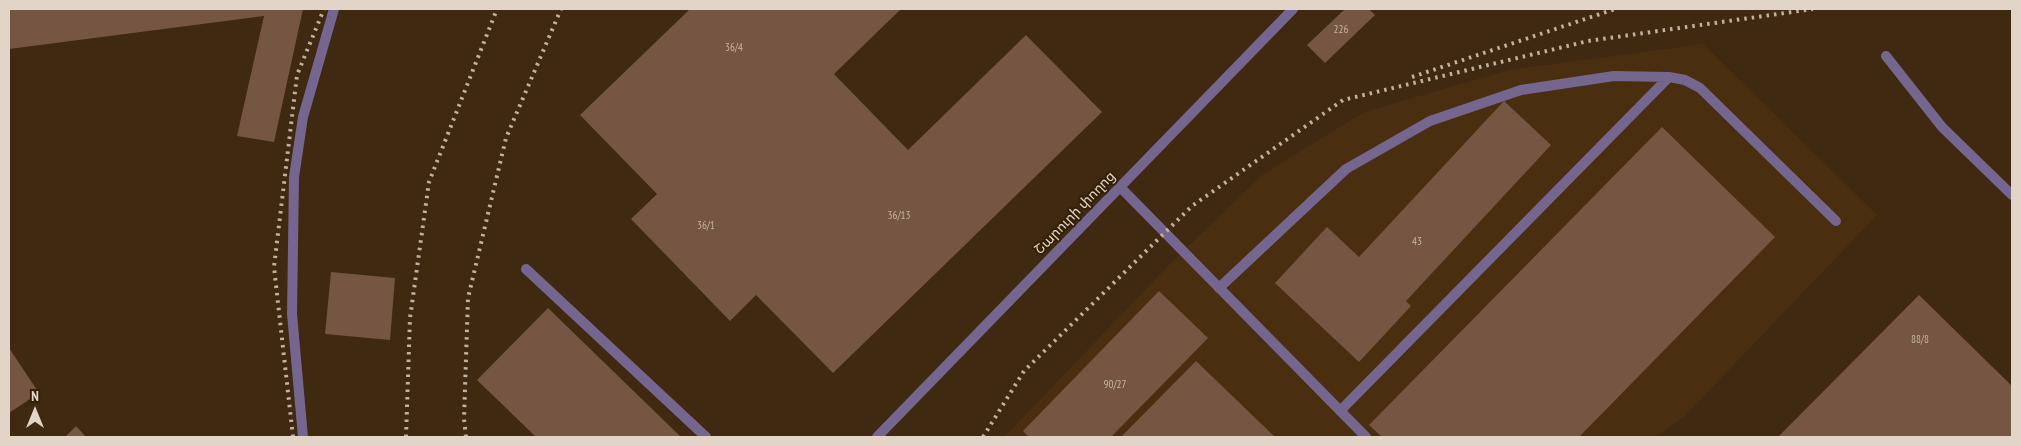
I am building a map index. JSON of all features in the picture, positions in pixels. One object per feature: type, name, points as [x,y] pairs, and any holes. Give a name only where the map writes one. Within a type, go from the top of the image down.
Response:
[{"type":"street","points":[[303,437],[292,314],[294,177],[304,117],[334,9]]},
{"type":"street","name":"Շարուրի փողոց","points":[[877,437],[1293,9]]},
{"type":"street","points":[[1886,56],[1942,127],[2012,195]]},
{"type":"street","points":[[1219,288],[1346,169],[1430,122],[1521,90],[1614,76],[1669,77],[1685,80],[1700,88],[1836,221]]},
{"type":"street","points":[[1340,411],[1669,77]]},
{"type":"street","points":[[1120,187],[1366,437]]},
{"type":"street","points":[[526,269],[706,437]]},
{"type":"shaded area","points":[[1703,44],[1877,215],[1685,416],[1655,437],[1004,437],[1170,264],[1262,175],[1364,112],[1509,70]]},
{"type":"building","points":[[9,9],[303,9],[274,142],[237,136],[264,16],[9,49]]},
{"type":"building","points":[[690,9],[901,9],[834,74],[908,150],[1026,35],[1102,112],[833,373],[756,295],[730,321],[631,219],[657,194],[580,115]]},
{"type":"building","points":[[1345,9],[1369,9],[1375,15],[1325,63],[1307,45]]},
{"type":"building","points":[[1504,101],[1551,145],[1406,301],[1411,306],[1359,362],[1275,283],[1327,227],[1359,257]]},
{"type":"building","points":[[1662,127],[1775,237],[1579,437],[1382,437],[1369,425]]},
{"type":"building","points":[[331,272],[395,278],[390,340],[325,334]]},
{"type":"building","points":[[1159,291],[1208,338],[1111,437],[1029,437],[1023,431]]},
{"type":"building","points":[[1919,295],[2012,386],[2012,437],[1778,437]]},
{"type":"building","points":[[548,308],[681,437],[536,437],[477,380]]},
{"type":"building","points":[[9,348],[39,393],[9,413]]},
{"type":"building","points":[[1196,361],[1275,437],[1121,437]]},
{"type":"building","points":[[76,426],[86,437],[65,437]]},
{"type":"railway","points":[[293,437],[274,267],[297,75],[324,9]]},
{"type":"railway","points":[[406,437],[410,318],[429,182],[497,9]]},
{"type":"railway","points":[[466,437],[464,419],[468,298],[506,138],[561,9]]},
{"type":"railway","points":[[1412,77],[1615,9]]},
{"type":"railway","points":[[983,437],[1024,371],[1192,206],[1343,100],[1588,41],[1813,9]]}]
